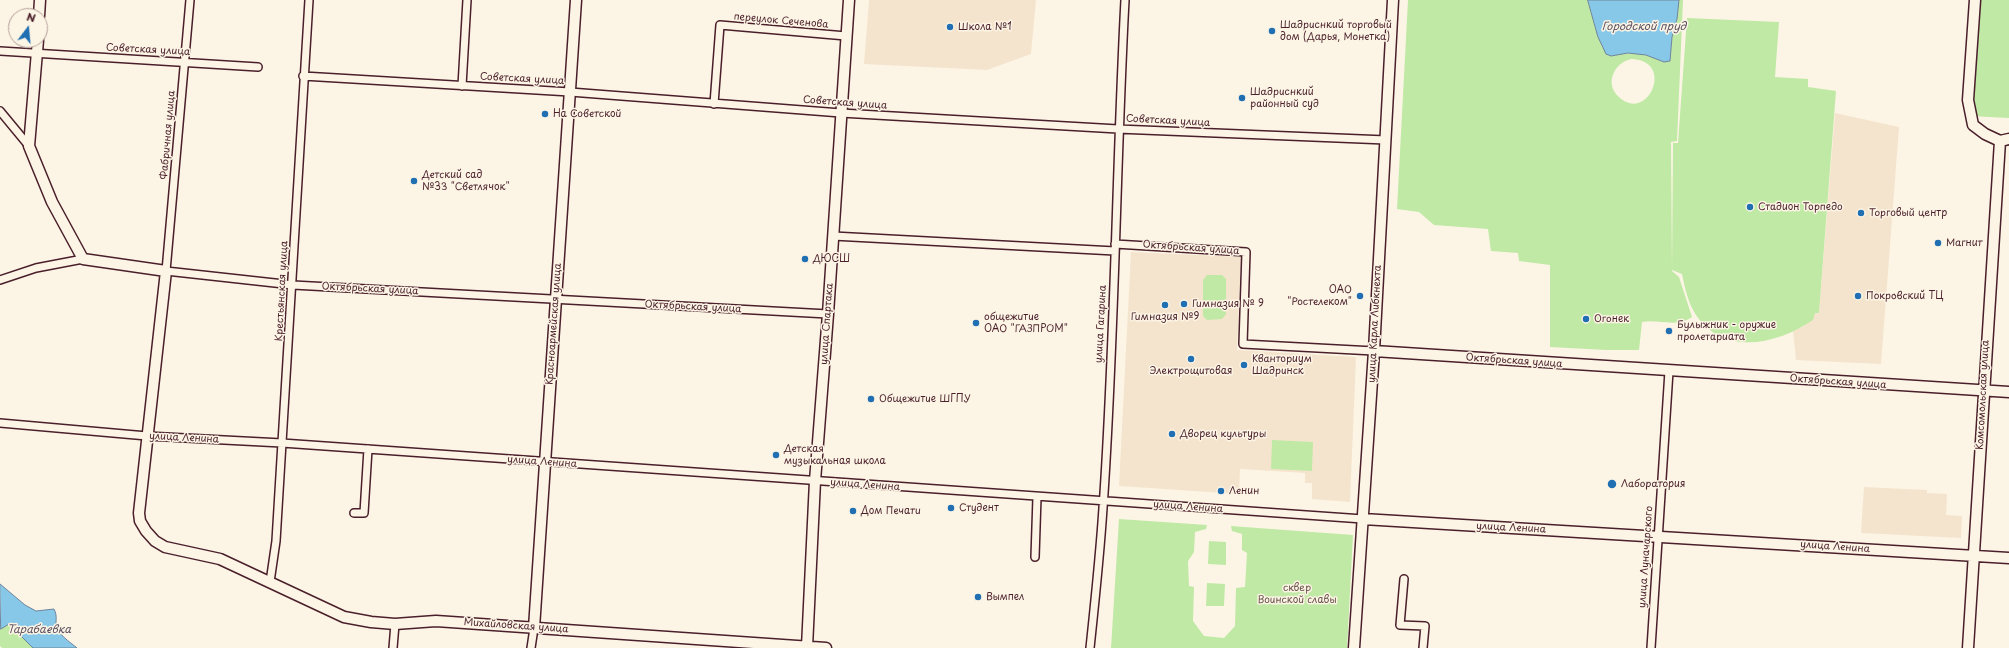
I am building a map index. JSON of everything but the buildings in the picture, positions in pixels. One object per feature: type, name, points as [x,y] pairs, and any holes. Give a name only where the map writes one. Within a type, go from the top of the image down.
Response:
[{"type":"street","name":"Фабричная улица","points":[[166,271],[190,0]]},
{"type":"street","name":"Крестьянская улица","points":[[270,582],[276,541],[293,285],[304,76],[310,0]]},
{"type":"street","points":[[462,86],[467,0]]},
{"type":"street","name":"Красноармейская улица","points":[[531,648],[534,628],[576,0]]},
{"type":"street","name":"улица Спартака","points":[[807,647],[815,481],[849,0]]},
{"type":"street","name":"улица Гагарина","points":[[1090,648],[1103,501],[1115,251],[1118,129],[1125,0]]},
{"type":"street","name":"улица Карла Либкнехта","points":[[1354,648],[1374,351],[1393,0]]},
{"type":"street","name":"Комсомольская улица","points":[[1968,648],[1983,391],[2004,140],[1985,134],[1974,125],[1970,116],[1968,100],[1975,0]]},
{"type":"street","name":"переулок Сеченова","points":[[714,104],[720,25],[846,36]]},
{"type":"street","points":[[29,146],[37,48]]},
{"type":"street","name":"Советская улица","points":[[0,51],[258,67]]},
{"type":"street","name":"Советская улица","points":[[304,76],[570,92],[841,113],[1118,129],[1386,140]]},
{"type":"street","points":[[0,111],[29,146],[52,202],[83,259],[36,268],[0,280]]},
{"type":"street","points":[[833,236],[1115,251]]},
{"type":"street","name":"Октябрьская улица","points":[[1115,244],[1246,252],[1242,344],[1374,351],[2009,392]]},
{"type":"street","name":"Октябрьская улица","points":[[83,259],[166,271],[293,285],[828,314]]},
{"type":"street","name":"Михайловская улица","points":[[166,271],[147,436],[140,513],[140,521],[155,541],[166,547],[220,559],[344,617],[370,622],[395,624],[436,621],[826,648]]},
{"type":"street","name":"улица Луначарского","points":[[1651,648],[1657,536],[1669,371]]},
{"type":"street","name":"улица Ленина","points":[[0,423],[147,436],[282,443],[1363,519],[2009,558]]},
{"type":"street","points":[[354,513],[364,513],[368,449]]},
{"type":"street","points":[[1035,557],[1037,496]]},
{"type":"street","points":[[1404,579],[1400,625],[1425,626],[1423,648]]},
{"type":"street","points":[[393,648],[395,624]]},
{"type":"shaded area","name":"Школа №1","points":[[869,0],[1036,0],[1031,54],[987,70],[864,64]]},
{"type":"shaded area","points":[[1835,113],[1899,127],[1881,364],[1796,360],[1793,331],[1804,326],[1815,313],[1819,313]]},
{"type":"shaded area","points":[[1131,252],[1241,257],[1237,350],[1356,357],[1350,502],[1312,499],[1312,483],[1305,483],[1305,473],[1240,469],[1239,494],[1119,486]]},
{"type":"shaded area","points":[[1864,487],[1927,490],[1927,493],[1947,494],[1946,515],[1962,516],[1961,538],[1861,533]]},
{"type":"green space","points":[[1408,0],[1588,0],[1602,47],[1611,56],[1637,53],[1670,61],[1672,37],[1677,19],[1679,0],[1683,0],[1677,141],[1671,142],[1672,271],[1679,277],[1692,317],[1674,323],[1642,322],[1639,350],[1550,347],[1550,265],[1519,261],[1518,253],[1491,251],[1488,229],[1434,225],[1419,212],[1397,209]],"holes":[[[1631,59],[1645,62],[1652,69],[1655,79],[1653,88],[1647,97],[1639,103],[1630,103],[1619,97],[1615,92],[1612,86],[1613,75],[1616,69],[1625,61]]]},
{"type":"green space","points":[[1975,0],[2009,0],[2009,118],[1970,116]]},
{"type":"green space","name":"Стадион Торпедо","points":[[1687,18],[1779,22],[1775,77],[1808,79],[1808,87],[1836,91],[1819,313],[1815,313],[1813,320],[1799,328],[1768,340],[1752,342],[1736,341],[1721,337],[1708,328],[1696,315],[1691,306],[1682,274],[1672,270],[1673,143],[1678,143]]},
{"type":"green space","points":[[1207,275],[1222,275],[1226,279],[1226,314],[1222,319],[1207,320],[1203,316],[1203,280]]},
{"type":"green space","points":[[1272,440],[1313,442],[1312,471],[1271,469]]},
{"type":"green space","name":"сквер Воинской славы","points":[[1119,519],[1207,525],[1206,529],[1195,532],[1194,552],[1188,561],[1189,586],[1194,587],[1193,621],[1204,636],[1224,638],[1235,626],[1236,588],[1245,587],[1247,553],[1242,550],[1242,534],[1232,531],[1231,526],[1353,535],[1347,648],[1111,648]]},
{"type":"green space","points":[[1209,541],[1226,542],[1226,565],[1208,564]]},
{"type":"green space","points":[[1207,583],[1225,584],[1224,606],[1206,606]]},
{"type":"green space","points":[[9,624],[33,648],[2,648],[0,646],[0,628],[1,629]]},
{"type":"water","name":"Городской пруд","points":[[1588,0],[1679,0],[1677,19],[1672,37],[1670,61],[1664,62],[1646,55],[1628,53],[1611,56],[1606,54],[1598,37]]},
{"type":"water","name":"Тарабаевка","points":[[0,584],[25,605],[36,611],[54,609],[57,628],[64,638],[77,648],[33,648],[9,624],[1,629]]},
{"type":"place","name":"Школа №1","points":[[950,27]]},
{"type":"place","name":"Шадриснкий торговый дом (Дарья, Монетка)","points":[[1272,31]]},
{"type":"place","name":"Шадриснкий районный суд","points":[[1242,98]]},
{"type":"place","name":"На Советской","points":[[545,114]]},
{"type":"place","name":"Детский сад №33 \"Светлячок\"","points":[[414,181]]},
{"type":"place","name":"Стадион Торпедо","points":[[1750,207]]},
{"type":"place","name":"Торговый центр","points":[[1861,213]]},
{"type":"place","name":"Магнит","points":[[1938,243]]},
{"type":"place","name":"ДЮСШ","points":[[805,259]]},
{"type":"place","name":"ОАО \"Ростелеком\"","points":[[1360,296]]},
{"type":"place","name":"Покровский ТЦ","points":[[1858,296]]},
{"type":"place","name":"Гимназия № 9","points":[[1184,304]]},
{"type":"place","name":"Гимназия №9","points":[[1165,305]]},
{"type":"place","name":"Огонек","points":[[1586,319]]},
{"type":"place","name":"общежитие ОАО \"ГАЗПРОМ\"","points":[[976,323]]},
{"type":"place","name":"Булыжник - оружие пролетариата","points":[[1669,331]]},
{"type":"place","name":"Электрощитовая","points":[[1191,359]]},
{"type":"place","name":"Кванториум Шадринск","points":[[1244,365]]},
{"type":"place","name":"Общежитие ШГПУ","points":[[871,399]]},
{"type":"place","name":"Дворец культуры","points":[[1172,434]]},
{"type":"place","name":"Детская музыкальная школа","points":[[776,455]]},
{"type":"place","name":"Лаборатория","points":[[1612,484]]},
{"type":"place","name":"Ленин","points":[[1221,491]]},
{"type":"place","name":"Студент","points":[[951,508]]},
{"type":"place","name":"Дом Печати","points":[[853,511]]},
{"type":"place","name":"Вымпел","points":[[978,597]]}]
